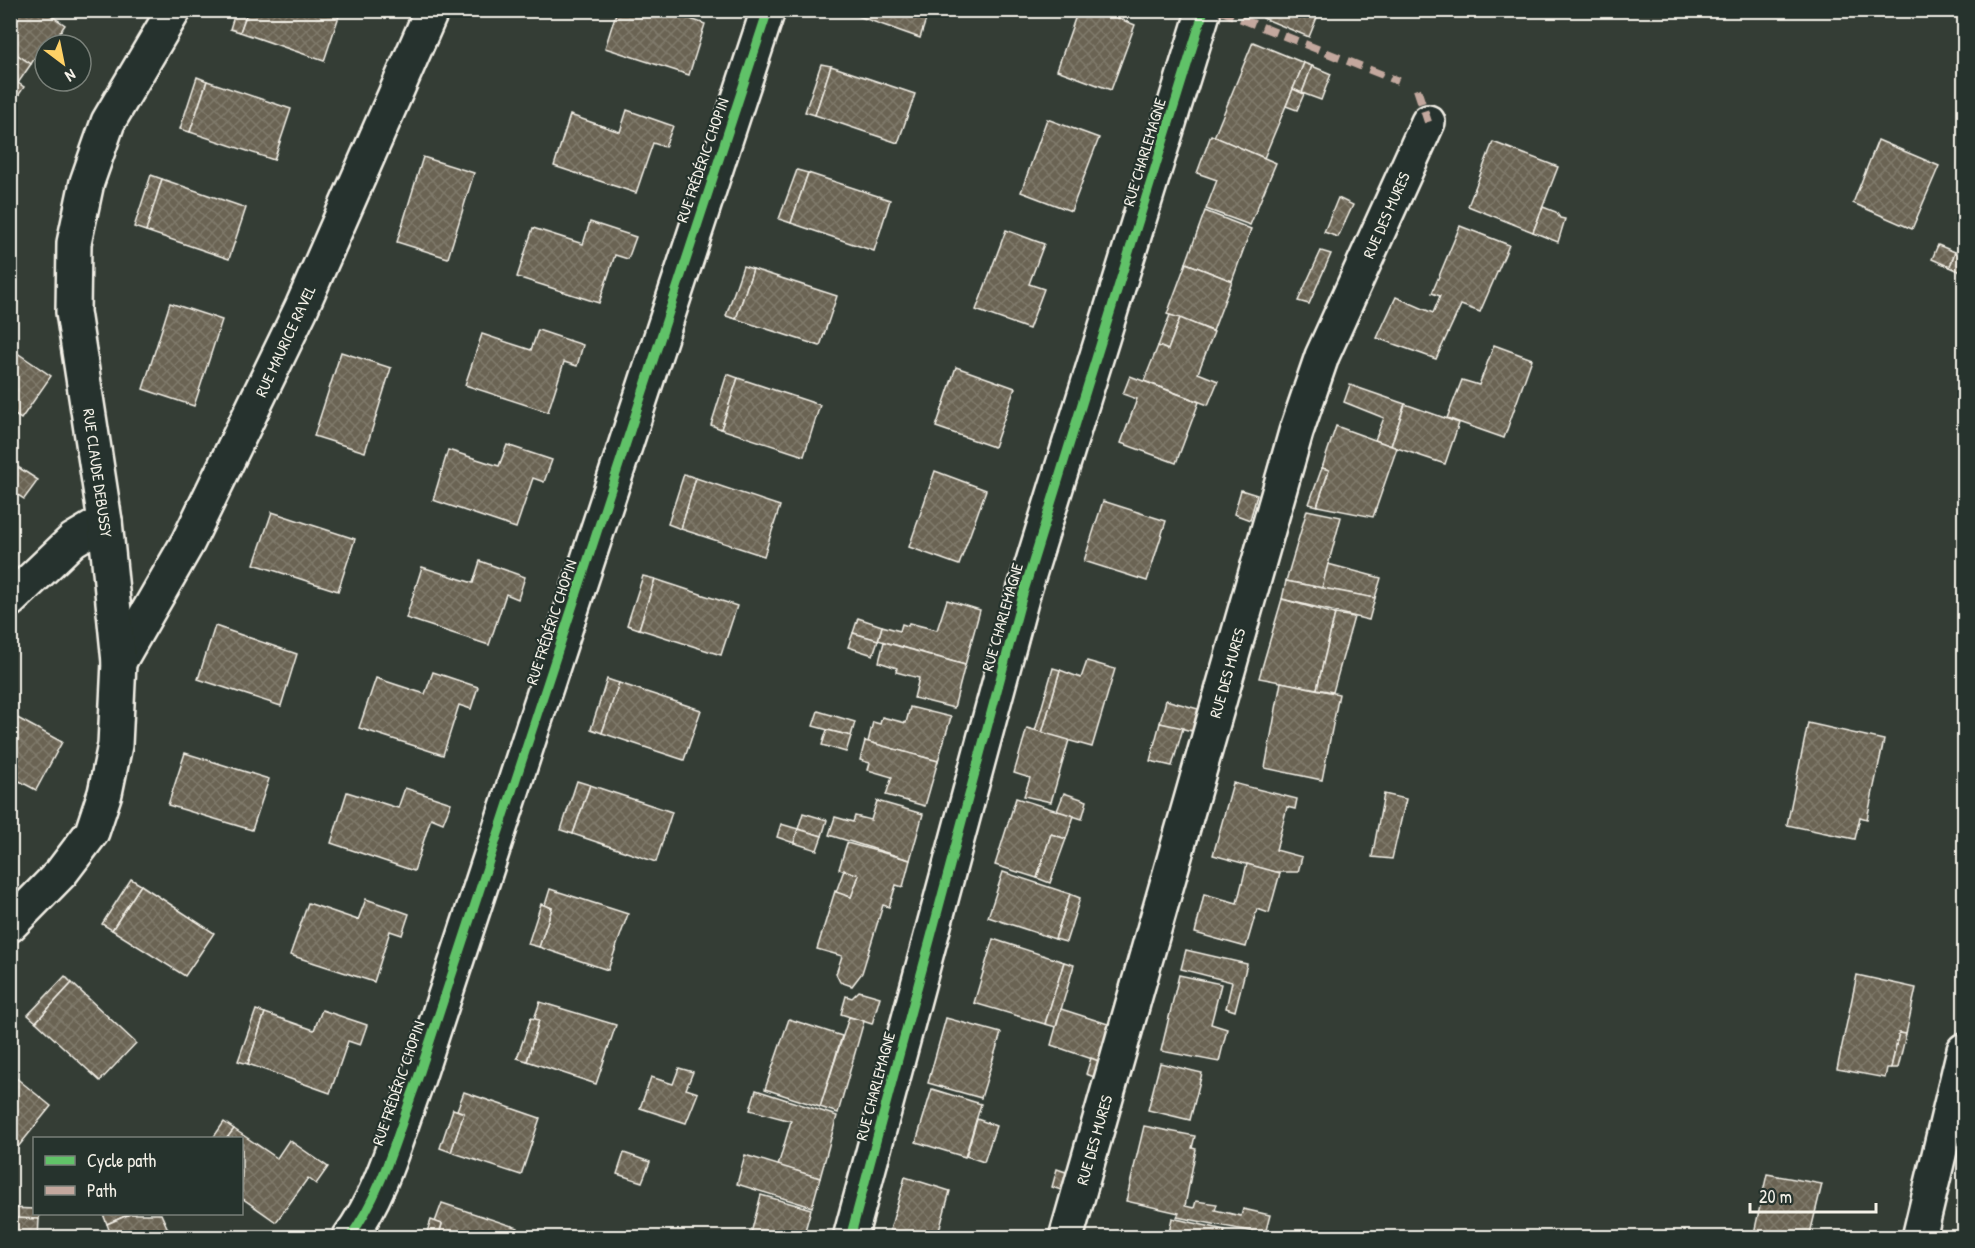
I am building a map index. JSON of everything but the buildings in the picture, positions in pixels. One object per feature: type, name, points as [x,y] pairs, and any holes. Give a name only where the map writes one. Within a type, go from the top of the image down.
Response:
[{"type":"street","name":"RUE CLAUDE DEBUSSY","points":[[10,925],[61,873],[92,832],[105,793],[115,746],[119,662],[105,521],[74,312],[75,243],[87,182],[108,122],[174,10]]},
{"type":"street","name":"RUE MAURICE RAVEL","points":[[119,662],[188,542],[301,309],[432,10]]},
{"type":"street","name":"RUE FRÉDÉRIC CHOPIN","points":[[349,1238],[363,1219],[378,1186],[417,1081],[768,10]]},
{"type":"street","name":"RUE CHARLEMAGNE","points":[[850,1238],[1023,594],[1204,10]]},
{"type":"street","name":"RUE DES MURES","points":[[1066,1238],[1296,432],[1322,356],[1428,122]]},
{"type":"street","points":[[10,600],[73,540],[105,521]]},
{"type":"street","points":[[1919,1238],[1965,1050]]},
{"type":"marked path","points":[[1219,10],[1398,81]]},
{"type":"marked path","points":[[1417,89],[1428,122]]},
{"type":"cycle path","points":[[349,1238],[380,1182],[417,1081],[768,10]]},
{"type":"cycle path","points":[[850,1238],[1023,594],[1204,10]]}]
